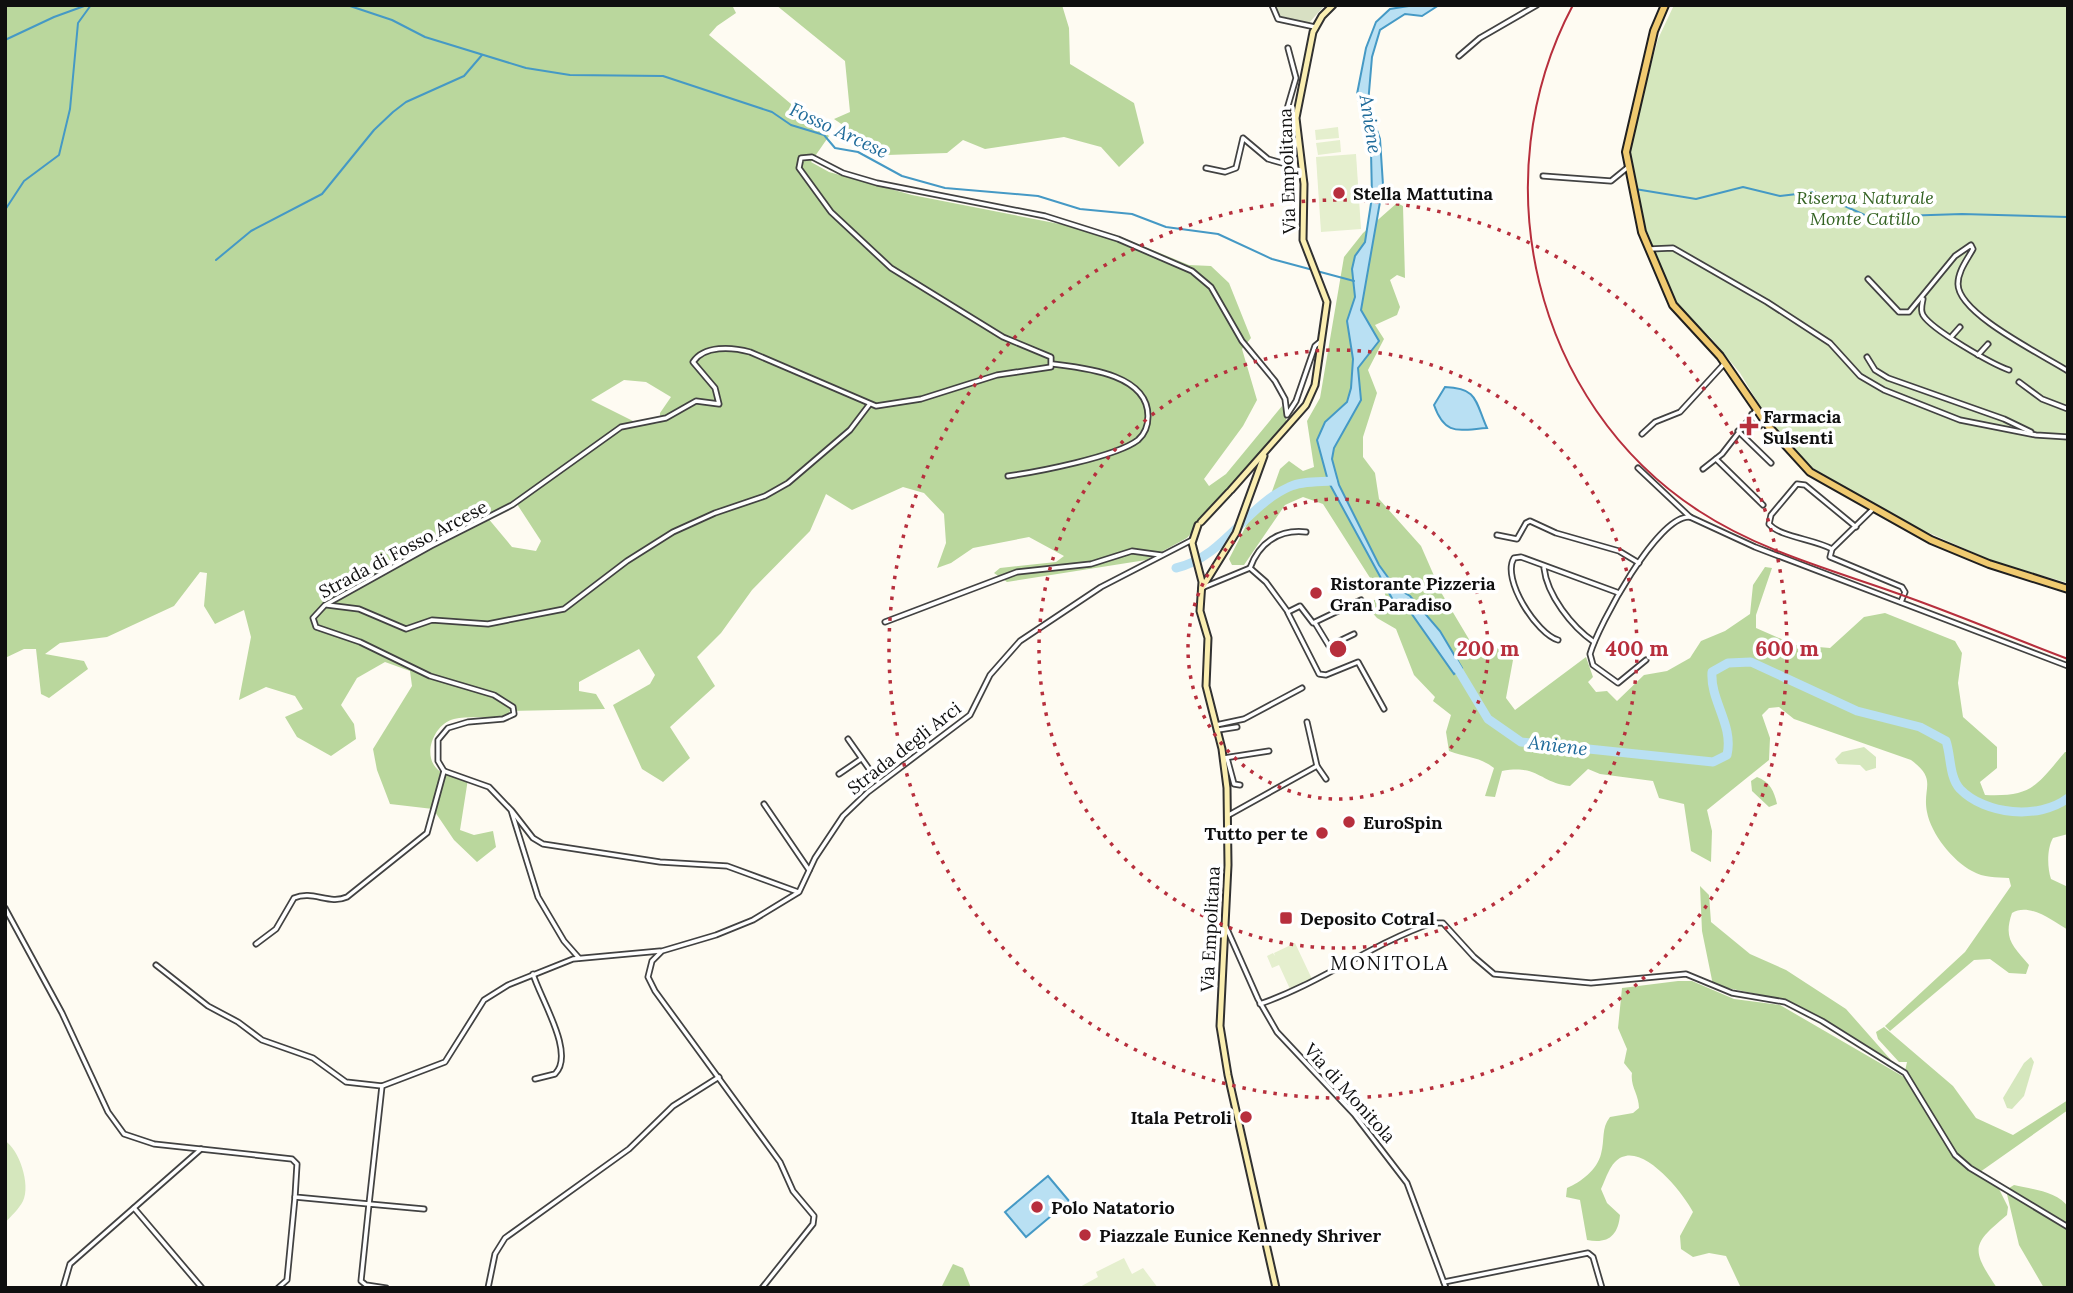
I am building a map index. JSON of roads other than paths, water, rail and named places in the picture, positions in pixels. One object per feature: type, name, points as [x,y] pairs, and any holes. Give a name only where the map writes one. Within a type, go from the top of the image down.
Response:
[{"type":"main road","name":"Via Empolitana","points":[[1276,1288],[1222,1042],[1219,994],[1224,922],[1226,758],[1206,683],[1209,638],[1199,607],[1202,588],[1192,542],[1199,523],[1241,479],[1311,397],[1328,302],[1304,243],[1304,180],[1297,138],[1298,105],[1315,27],[1334,5]]},
{"type":"main road","points":[[1665,5],[1655,28],[1647,70],[1629,128],[1627,168],[1648,250],[1672,304],[1725,363],[1754,412],[1803,468],[1924,537],[1981,562],[2068,589]]},
{"type":"main road","points":[[1202,588],[1237,533],[1266,450]]},
{"type":"main road","points":[[1241,479],[1247,480],[1251,487]]},
{"type":"main road","points":[[1200,571],[1214,570]]},
{"type":"street","points":[[1272,5],[1279,19],[1315,27]]},
{"type":"street","points":[[1459,56],[1480,38],[1537,5]]},
{"type":"street","points":[[1288,48],[1296,78],[1287,109],[1290,137],[1295,149]]},
{"type":"street","points":[[1206,168],[1225,172],[1236,169],[1242,138],[1268,159],[1285,165],[1291,164],[1297,138]]},
{"type":"street","points":[[1053,364],[1051,357],[1025,349],[1003,337],[891,268],[831,212],[810,187],[799,169],[800,159],[812,157],[848,175],[886,186],[1045,216],[1118,239],[1192,271],[1209,285],[1242,341],[1275,381],[1285,399],[1287,415],[1296,401],[1315,346],[1321,341]]},
{"type":"street","points":[[1543,176],[1611,181],[1627,168]]},
{"type":"street","points":[[1868,279],[1899,312],[1909,312],[1955,256],[1972,245],[1973,249],[1958,279],[1963,300],[1989,322],[2068,371]]},
{"type":"street","points":[[1648,250],[1673,248],[1767,302],[1833,346],[1860,376],[1884,390],[1953,418],[2036,435],[2068,437]]},
{"type":"street","points":[[1923,297],[1924,316],[1978,355],[2009,370]]},
{"type":"street","points":[[1951,337],[1960,327]]},
{"type":"street","points":[[1978,355],[1988,344]]},
{"type":"street","name":"Strada di Fosso Arcese","points":[[444,771],[436,754],[443,732],[462,723],[508,718],[514,714],[513,708],[494,695],[426,675],[360,642],[322,631],[313,620],[325,605],[513,505],[625,425],[666,418],[696,401],[719,404],[715,388],[693,363],[695,358],[711,351],[729,348],[750,352],[803,373],[869,405]]},
{"type":"street","points":[[1867,357],[1875,370],[1888,378],[2010,422],[2036,435]]},
{"type":"street","points":[[1642,434],[1658,421],[1680,412],[1725,363]]},
{"type":"street","points":[[325,605],[359,609],[406,629],[430,620],[481,624],[559,611],[673,532],[720,510],[765,496],[788,482],[850,430],[869,405],[913,401],[994,376],[1042,370],[1053,364],[1082,368],[1132,385],[1145,400],[1147,427],[1139,439],[1124,447],[1041,470],[1008,476]]},
{"type":"street","points":[[2019,382],[2042,399],[2068,410]]},
{"type":"street","points":[[1754,412],[1759,426]]},
{"type":"street","points":[[1703,469],[1716,459],[1754,412]]},
{"type":"street","points":[[1738,431],[1771,463]]},
{"type":"street","points":[[1716,459],[1763,505]]},
{"type":"street","points":[[1637,468],[1690,517],[1755,547],[2068,666]]},
{"type":"street","points":[[1832,549],[1810,539],[1778,532],[1769,524],[1771,515],[1797,484],[1805,485],[1856,527]]},
{"type":"street","points":[[1873,509],[1832,549],[1829,556],[1834,561],[1902,587],[1905,592],[1901,603]]},
{"type":"street","points":[[1646,660],[1623,682],[1617,683],[1591,662],[1590,653],[1619,593],[1639,563],[1670,527],[1682,518],[1690,517]]},
{"type":"street","points":[[1497,535],[1517,539],[1525,523],[1530,521],[1556,533],[1619,551],[1639,563]]},
{"type":"street","points":[[1202,588],[1251,568],[1260,550],[1269,540],[1290,531],[1306,532]]},
{"type":"street","name":"Strada degli Arci","points":[[799,892],[809,870],[840,820],[879,783],[971,714],[991,672],[1022,639],[1097,589],[1192,542]]},
{"type":"street","points":[[885,622],[1017,572],[1091,564],[1132,551],[1162,555]]},
{"type":"street","points":[[1558,640],[1549,636],[1533,616],[1511,578],[1511,563],[1517,556],[1619,593]]},
{"type":"street","points":[[1251,568],[1266,582],[1288,612],[1319,674],[1326,675],[1358,662],[1384,709]]},
{"type":"street","points":[[1544,568],[1552,593],[1581,631],[1594,642]]},
{"type":"street","points":[[1315,623],[1361,600]]},
{"type":"street","points":[[1288,612],[1300,606],[1330,646],[1354,634]]},
{"type":"street","points":[[1217,728],[1244,719],[1301,688]]},
{"type":"street","points":[[1307,722],[1317,766],[1326,779]]},
{"type":"street","points":[[1217,728],[1237,727]]},
{"type":"street","points":[[848,739],[879,783]]},
{"type":"street","points":[[1226,758],[1269,751]]},
{"type":"street","points":[[839,774],[861,758]]},
{"type":"street","points":[[1226,758],[1231,764],[1234,784],[1240,785]]},
{"type":"street","points":[[1227,817],[1317,766]]},
{"type":"street","points":[[256,944],[277,928],[295,898],[306,895],[332,900],[347,897],[421,840],[430,826],[444,771],[485,785],[511,810],[533,838],[543,844],[660,862],[727,866],[799,892]]},
{"type":"street","points":[[764,804],[809,870]]},
{"type":"street","points":[[511,810],[539,900],[564,941],[579,958]]},
{"type":"street","points":[[156,965],[199,1000],[262,1040],[310,1056],[346,1082],[382,1086],[445,1062],[486,998],[534,974],[579,958],[662,951],[710,937],[753,920],[799,892]]},
{"type":"street","points":[[5,908],[62,1013],[108,1112],[120,1130],[138,1140],[295,1160],[297,1166],[288,1280],[278,1288]]},
{"type":"street","name":"Via di Monitola","points":[[1224,922],[1260,1004],[1283,1040],[1360,1120],[1407,1183],[1446,1288]]},
{"type":"street","points":[[1260,1004],[1298,991],[1359,954],[1432,923],[1443,923],[1474,957],[1494,974],[1591,983],[1694,976],[1713,987],[1732,993],[1785,1002],[1822,1020],[1905,1073],[1955,1155],[1970,1168],[2068,1227]]},
{"type":"street","points":[[662,951],[651,963],[650,982],[781,1164],[793,1192],[814,1217],[813,1224],[762,1288]]},
{"type":"street","points":[[534,974],[563,1059],[561,1068],[554,1074],[535,1079]]},
{"type":"street","points":[[488,1288],[495,1254],[507,1236],[629,1149],[673,1106],[719,1077]]},
{"type":"street","points":[[382,1086],[361,1280],[366,1285],[386,1288]]},
{"type":"street","points":[[63,1288],[70,1264],[201,1149]]},
{"type":"street","points":[[295,1196],[424,1209]]},
{"type":"street","points":[[134,1208],[202,1288]]},
{"type":"street","points":[[1444,1282],[1588,1253],[1592,1256],[1602,1288]]},
{"type":"water","points":[[1439,5],[1422,16],[1405,14],[1380,30],[1372,57],[1368,104],[1380,139],[1383,185],[1361,310],[1379,341],[1358,368],[1361,400],[1334,448],[1332,459],[1339,485],[1379,565],[1395,587],[1410,596],[1440,631],[1462,668],[1454,674],[1411,613],[1394,602],[1328,481],[1317,440],[1325,422],[1347,402],[1351,388],[1353,359],[1347,321],[1355,297],[1352,269],[1355,256],[1365,242],[1372,197],[1371,152],[1357,94],[1366,48],[1376,22],[1390,9]]},
{"type":"water","points":[[1445,387],[1470,393],[1487,428],[1460,430],[1443,422],[1434,405]]},
{"type":"water","name":"Polo Natatorio","points":[[1048,1176],[1069,1201],[1026,1237],[1005,1212]]},
{"type":"waterway","name":"Fosso Arcese","points":[[5,40],[87,5]]},
{"type":"waterway","points":[[5,210],[24,181],[59,155],[70,109],[78,23],[91,5]]},
{"type":"waterway","name":"Fosso Arcese","points":[[347,5],[392,20],[425,37],[526,68],[570,75],[663,76],[772,112],[791,125],[824,135],[835,148],[858,152],[902,176],[945,188],[1038,196],[1080,209],[1132,214],[1166,227],[1218,234],[1272,259],[1354,281]]},
{"type":"waterway","points":[[216,260],[251,231],[322,194],[374,130],[393,112],[406,102],[464,76],[482,55]]},
{"type":"waterway","points":[[1635,189],[1696,199],[1743,187],[1780,196],[1814,192],[1869,217],[1962,214],[2068,217]]},
{"type":"waterway","points":[[1176,568],[1193,562],[1222,543],[1274,495],[1299,484],[1332,481]]},
{"type":"waterway","name":"Aniene","points":[[1453,661],[1488,719],[1521,742],[1713,762],[1727,755],[1728,744],[1725,723],[1714,693],[1712,672],[1728,663],[1751,662],[1857,711],[1920,727],[1946,741],[1956,784],[1971,798],[1983,804],[2012,812],[2028,812],[2042,810],[2068,798]]},
{"type":"railway","points":[[1573,5],[1545,72],[1531,142],[1529,213],[1539,282],[1562,349],[1596,411],[1642,465],[1699,511],[1724,526],[1775,550],[1930,605],[2068,659]]},
{"type":"place","name":"Stella Mattutina","points":[[1339,193]]},
{"type":"place","name":"Farmacia Sulsenti","points":[[1749,426]]},
{"type":"place","name":"Ristorante Pizzeria Gran Paradiso","points":[[1316,593]]},
{"type":"place","name":"EuroSpin","points":[[1349,822]]},
{"type":"place","name":"Tutto per te","points":[[1322,833]]},
{"type":"place","name":"Deposito Cotral","points":[[1286,918]]},
{"type":"place","name":"Itala Petroli","points":[[1246,1117]]},
{"type":"place","name":"Polo Natatorio","points":[[1037,1207]]},
{"type":"place","name":"Piazzale Eunice Kennedy Shriver","points":[[1085,1235]]},
{"type":"district","name":"MONITOLA","points":[[1390,963]]},
{"type":"park label","name":"Riserva Naturale Monte Catillo","points":[[1865,207]]}]
